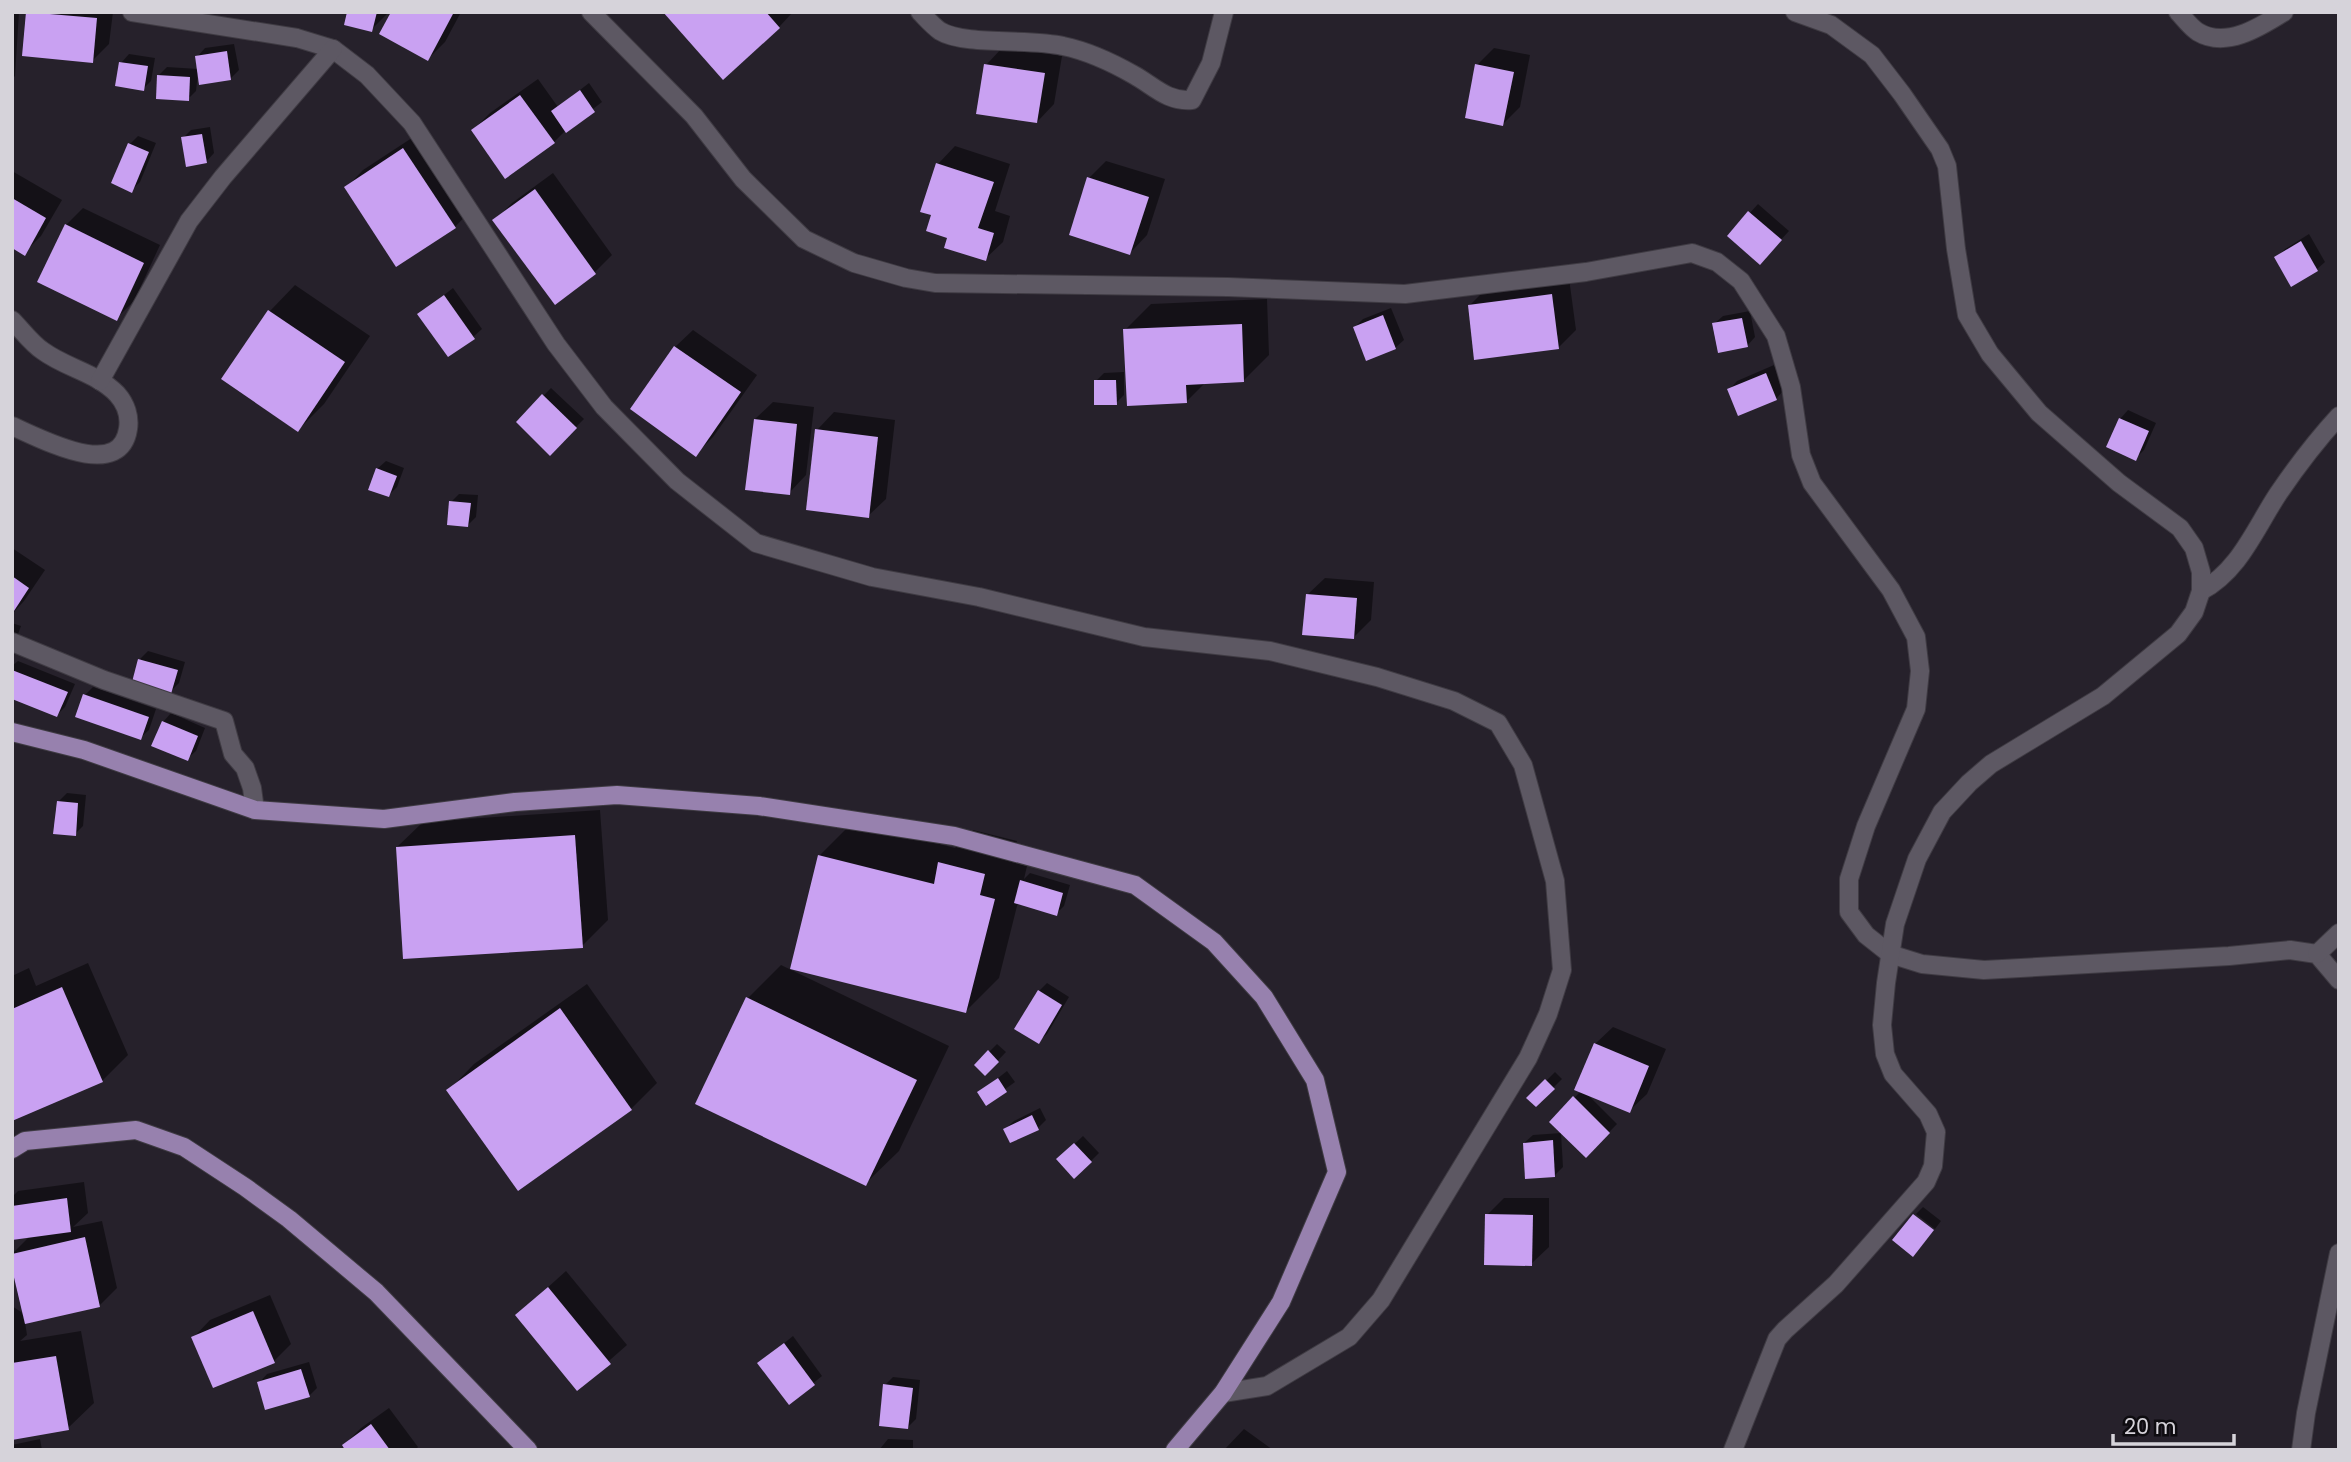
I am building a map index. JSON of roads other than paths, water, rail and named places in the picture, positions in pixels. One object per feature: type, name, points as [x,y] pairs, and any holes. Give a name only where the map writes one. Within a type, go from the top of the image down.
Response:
[{"type":"main road","points":[[12,732],[84,750],[255,810],[384,819],[515,802],[617,795],[759,806],[954,835],[1135,885],[1213,943],[1264,997],[1315,1080],[1337,1172],[1281,1302],[1223,1393],[1175,1450]]},
{"type":"main road","points":[[12,1149],[25,1141],[136,1130],[184,1147],[289,1219],[376,1292],[528,1450]]},
{"type":"street","points":[[132,12],[297,38],[333,48],[367,75],[412,123],[556,344],[604,407],[677,481],[756,542],[872,578],[979,597],[1144,637],[1270,651],[1377,677],[1454,701],[1498,723],[1524,765],[1555,881],[1562,970],[1548,1014],[1528,1058],[1381,1300],[1349,1337],[1267,1386],[1223,1393]]},
{"type":"street","points":[[591,12],[694,116],[743,179],[804,239],[854,264],[906,278],[934,283],[1228,287],[1405,293],[1586,272],[1692,253],[1717,262],[1741,281],[1776,336],[1791,387],[1801,455],[1812,482],[1891,590],[1916,637],[1920,671],[1916,709],[1866,826],[1849,879],[1849,912],[1866,934],[1890,954],[1922,964],[1984,970],[2189,959],[2290,950],[2317,954],[2339,980]]},
{"type":"street","points":[[920,12],[941,32],[962,37],[1063,45],[1134,75],[1165,96],[1180,101],[1192,100],[1199,89],[1211,63],[1224,12]]},
{"type":"street","points":[[1733,1450],[1777,1339],[1836,1284],[1926,1182],[1933,1166],[1936,1132],[1928,1114],[1893,1074],[1885,1054],[1882,1026],[1895,924],[1917,859],[1942,812],[1991,764],[2103,696],[2178,634],[2194,612],[2201,591],[2201,572],[2194,548],[2180,528],[2119,483],[2039,413],[1990,354],[1967,315],[1956,249],[1947,166],[1940,149],[1902,94],[1872,54],[1831,25],[1795,12]]},
{"type":"street","points":[[2178,12],[2197,31],[2212,38],[2233,37],[2257,29],[2284,12]]},
{"type":"street","points":[[100,381],[189,221],[333,48]]},
{"type":"street","points":[[12,320],[42,351],[100,381],[117,395],[128,415],[125,440],[122,447],[112,453],[88,455],[12,426]]},
{"type":"street","points":[[2201,591],[2215,584],[2227,573],[2310,448],[2339,416]]},
{"type":"street","points":[[12,642],[104,680],[224,721],[233,754],[245,768],[252,788],[255,810]]},
{"type":"street","points":[[2317,954],[2339,933]]},
{"type":"street","points":[[2301,1450],[2339,1253]]}]
